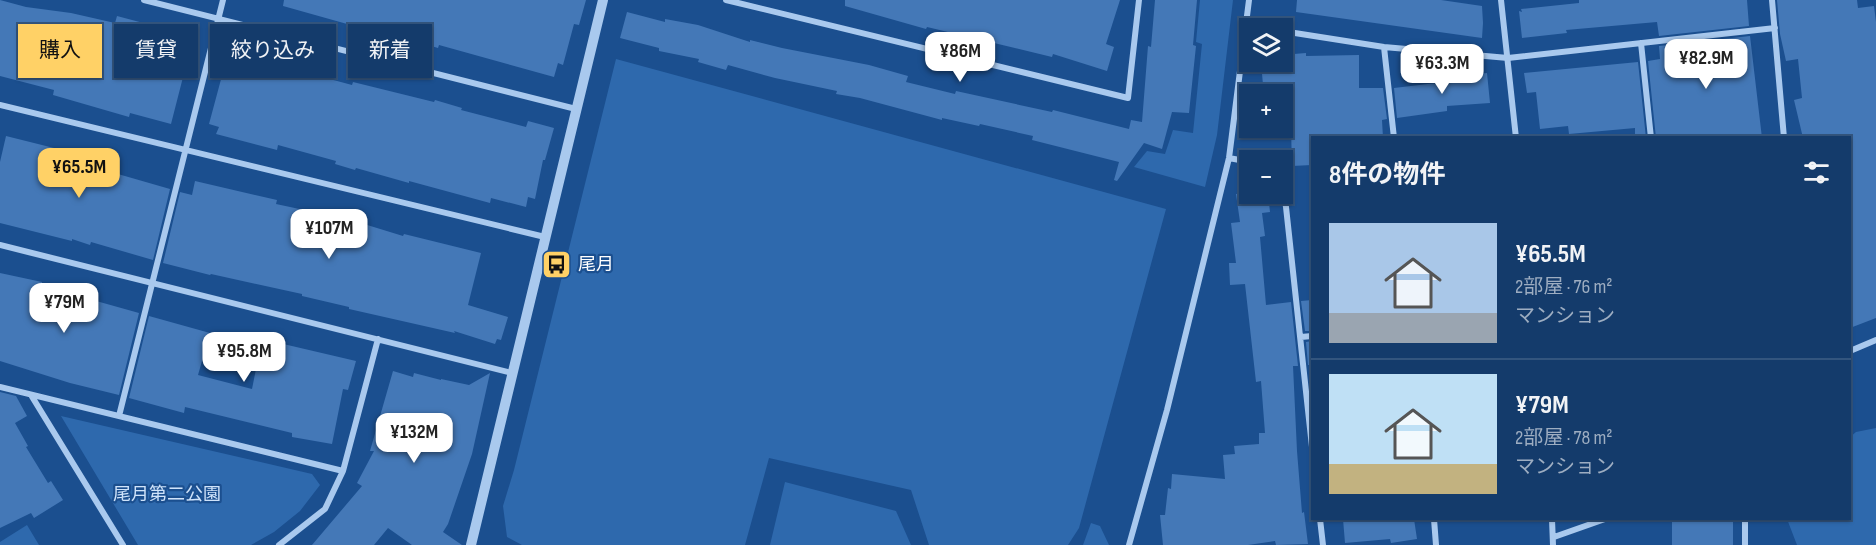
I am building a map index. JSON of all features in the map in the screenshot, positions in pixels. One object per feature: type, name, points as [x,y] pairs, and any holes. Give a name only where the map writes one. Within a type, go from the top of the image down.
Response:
[{"type":"street","points":[[144,0],[576,109]]},
{"type":"street","points":[[119,416],[223,0]]},
{"type":"street","points":[[471,544],[603,0]]},
{"type":"street","points":[[726,0],[1128,98],[1139,0]]},
{"type":"street","points":[[1247,18],[1249,0]]},
{"type":"street","points":[[1501,0],[1516,136]]},
{"type":"street","points":[[1772,0],[1784,136]]},
{"type":"street","points":[[1293,33],[1384,47],[1508,58],[1775,28]]},
{"type":"street","points":[[1641,43],[1651,136]]},
{"type":"street","points":[[1384,47],[1394,136]]},
{"type":"street","points":[[1129,545],[1167,410],[1229,158],[1240,72]]},
{"type":"street","points":[[0,105],[545,237]]},
{"type":"street","points":[[1229,158],[1239,160]]},
{"type":"street","points":[[1284,204],[1311,437]]},
{"type":"street","points":[[0,245],[513,373]]},
{"type":"street","points":[[1301,337],[1311,336]]},
{"type":"street","points":[[279,545],[325,509],[343,471],[378,339]]},
{"type":"street","points":[[1851,351],[1876,340]]},
{"type":"street","points":[[0,387],[343,471]]},
{"type":"street","points":[[31,395],[123,545]]},
{"type":"street","points":[[1320,520],[1323,545]]},
{"type":"street","points":[[1434,520],[1436,545]]},
{"type":"street","points":[[1552,520],[1553,545]]},
{"type":"street","points":[[1554,537],[1602,520]]},
{"type":"street","points":[[1745,520],[1745,545]]},
{"type":"green space","points":[[1200,0],[1233,0],[1217,135],[1205,187],[1134,167],[1147,151],[1165,154],[1173,130],[1193,133],[1202,44],[1196,42]]},
{"type":"green space","points":[[616,59],[1166,209],[1079,528],[1068,545],[929,545],[911,490],[769,458],[745,545],[522,545],[507,537],[503,506],[514,470]]},
{"type":"green space","name":"尾月第二公園","points":[[61,416],[312,474],[320,485],[300,511],[274,532],[251,545],[138,545]]},
{"type":"green space","points":[[1876,428],[1876,545],[1797,545],[1787,520],[1851,520],[1851,436],[1856,432]]},
{"type":"green space","points":[[785,482],[896,511],[911,545],[770,545]]},
{"type":"green space","points":[[1091,523],[1100,526],[1109,545],[1083,545]]},
{"type":"green space","points":[[27,525],[39,545],[0,545],[0,542]]},
{"type":"building","points":[[0,0],[115,23],[117,16],[147,24],[114,24],[114,78],[183,78],[171,124],[130,113],[129,117],[53,95],[54,90],[0,76]]},
{"type":"building","points":[[284,0],[586,0],[579,25],[574,24],[563,65],[558,63],[554,77],[439,45],[438,48],[432,46],[432,24],[348,24],[283,6]]},
{"type":"building","points":[[845,0],[1120,0],[1106,44],[1114,47],[1107,71],[1053,54],[1052,57],[927,27],[926,29],[845,6]]},
{"type":"building","points":[[1155,0],[1197,0],[1193,45],[1196,46],[1189,113],[1172,112],[1162,149],[1144,143],[1117,181],[1114,180],[1119,162],[1032,140],[1033,136],[980,124],[979,126],[942,118],[942,120],[860,98],[836,94],[837,91],[728,65],[726,70],[698,62],[699,59],[659,51],[659,48],[620,38],[627,12],[665,22],[665,19],[698,25],[750,42],[750,40],[869,65],[908,76],[906,82],[955,94],[956,91],[1052,112],[1053,110],[1129,129],[1131,120],[1142,122],[1148,46],[1151,47]]},
{"type":"building","points":[[1297,0],[1441,0],[1482,6],[1482,38],[1296,12]]},
{"type":"building","points":[[1579,0],[1747,0],[1749,26],[1659,36],[1657,22],[1566,30],[1567,33],[1522,38],[1519,11],[1522,12],[1521,9],[1579,3]]},
{"type":"building","points":[[1777,0],[1857,0],[1858,8],[1874,6],[1876,22],[1876,318],[1851,328],[1851,136],[1803,136],[1794,100],[1802,98],[1798,59],[1786,61],[1780,34]]},
{"type":"building","points":[[1750,36],[1762,136],[1656,136],[1648,61],[1660,59],[1659,46]]},
{"type":"building","points":[[1293,54],[1359,55],[1359,88],[1383,88],[1387,119],[1382,120],[1383,136],[1311,136],[1311,165],[1293,166],[1293,84],[1263,84],[1262,72],[1293,72]]},
{"type":"building","points":[[1638,62],[1646,136],[1635,136],[1635,128],[1569,134],[1568,126],[1540,129],[1536,92],[1527,93],[1524,73]]},
{"type":"building","points":[[1478,71],[1477,74],[1487,73],[1490,103],[1447,106],[1447,111],[1397,118],[1394,88],[1453,81],[1456,73]]},
{"type":"building","points":[[221,78],[326,78],[352,85],[353,82],[434,102],[435,100],[462,108],[461,110],[526,127],[528,121],[554,128],[545,160],[543,160],[535,199],[528,197],[526,207],[491,198],[490,203],[356,168],[355,170],[335,164],[336,161],[278,145],[277,150],[216,134],[219,127],[209,124]]},
{"type":"building","points":[[6,136],[114,163],[111,172],[170,189],[153,260],[91,242],[90,245],[0,223],[0,162]]},
{"type":"building","points":[[195,181],[277,200],[276,204],[351,220],[403,236],[404,234],[481,253],[468,305],[508,317],[501,340],[497,339],[495,344],[454,331],[455,333],[349,309],[349,307],[302,296],[302,294],[163,263],[180,192],[192,195]]},
{"type":"building","points":[[1236,194],[1239,194],[1239,204],[1269,204],[1270,212],[1262,213],[1265,236],[1260,237],[1266,305],[1291,302],[1298,366],[1293,366],[1297,451],[1302,513],[1304,512],[1308,544],[1276,545],[1275,541],[1248,545],[1163,545],[1160,515],[1165,515],[1172,474],[1225,479],[1223,455],[1235,454],[1234,446],[1259,444],[1259,433],[1265,433],[1261,381],[1256,382],[1245,284],[1230,285],[1229,263],[1236,263],[1231,223],[1240,222]]},
{"type":"building","points":[[0,273],[42,282],[42,285],[83,294],[82,297],[139,313],[119,395],[70,383],[0,361]]},
{"type":"building","points":[[1311,300],[1311,331],[1305,331],[1301,301]]},
{"type":"building","points":[[149,316],[210,333],[198,375],[252,389],[262,339],[356,361],[348,390],[343,389],[332,444],[292,437],[292,433],[185,407],[184,413],[129,398]]},
{"type":"building","points":[[1311,341],[1311,365],[1308,365],[1306,342]]},
{"type":"building","points":[[393,371],[413,377],[414,373],[469,385],[490,373],[472,454],[448,524],[443,532],[462,545],[412,545],[388,528],[374,545],[312,545],[362,486],[357,483],[374,451],[370,451]]},
{"type":"building","points":[[0,392],[16,396],[27,416],[15,423],[28,446],[26,447],[48,483],[51,481],[63,500],[34,518],[31,513],[0,528]]},
{"type":"building","points":[[1343,520],[1414,520],[1417,539],[1391,543],[1390,539],[1345,543]]},
{"type":"building","points":[[1672,520],[1733,520],[1733,545],[1672,545]]},
{"type":"place","name":"尾月","points":[[557,264]]}]
